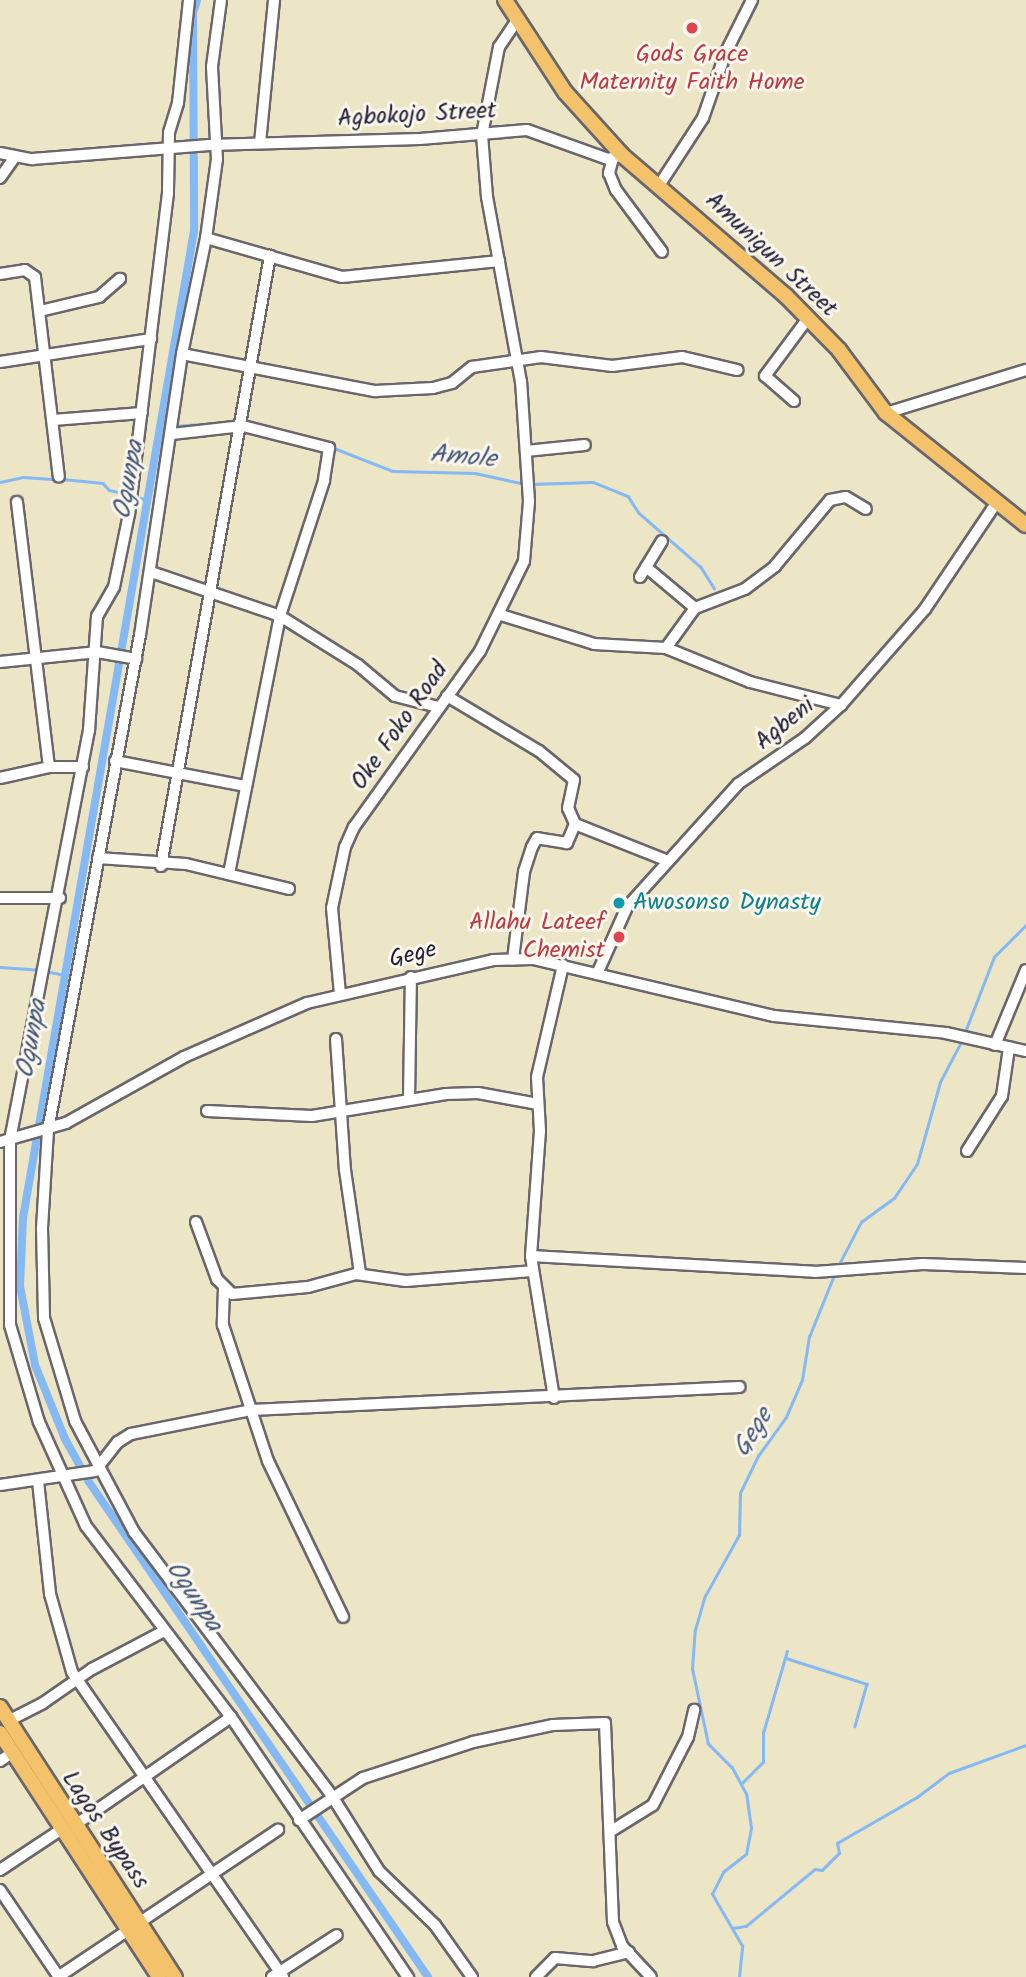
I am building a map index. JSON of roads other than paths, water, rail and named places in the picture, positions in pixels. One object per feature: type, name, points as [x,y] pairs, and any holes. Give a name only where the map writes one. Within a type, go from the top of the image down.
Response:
[{"type":"main road","name":"Amunigun Street","points":[[505,0],[516,22],[565,92],[618,157],[660,184],[808,318],[839,350],[886,414],[1026,525]]},
{"type":"main road","name":"Lagos Bypass","points":[[0,1707],[6,1757],[69,1827]]},
{"type":"main road","name":"Lagos Bypass","points":[[4,1727],[133,1925],[175,1977]]},
{"type":"main road","name":"Lagos Bypass","points":[[133,1925],[159,1977]]},
{"type":"street","points":[[189,0],[178,103],[169,148],[168,193],[142,413],[114,587],[97,616],[100,653],[83,767],[60,898],[9,1140],[10,1325],[24,1383],[86,1526],[231,1717],[408,1977]]},
{"type":"street","points":[[221,0],[212,67],[213,144],[206,238],[182,354],[151,572],[45,1130],[42,1228],[44,1318],[63,1390],[96,1470],[134,1532],[331,1797],[379,1871],[435,1925],[472,1977]]},
{"type":"street","points":[[260,143],[274,0]]},
{"type":"street","points":[[660,184],[703,118],[726,52],[752,0]]},
{"type":"street","name":"Oke Foko Road","points":[[340,994],[332,908],[345,847],[501,614],[524,561],[528,484],[519,359],[487,197],[482,135],[499,47],[516,22]]},
{"type":"street","name":"Agbokojo Street","points":[[14,158],[213,144],[482,135],[527,130],[578,150],[618,157]]},
{"type":"street","points":[[0,153],[14,158],[0,178]]},
{"type":"street","points":[[618,157],[609,173],[616,190],[662,252]]},
{"type":"street","points":[[206,238],[342,277],[499,261]]},
{"type":"street","points":[[161,866],[210,591],[243,426],[270,256]]},
{"type":"street","points":[[0,274],[32,272],[47,355],[59,477]]},
{"type":"street","points":[[40,311],[99,297],[120,279]]},
{"type":"street","points":[[794,401],[765,376],[808,318]]},
{"type":"street","points":[[0,362],[151,340]]},
{"type":"street","points":[[182,354],[346,388],[403,392],[452,383],[472,367],[541,357],[612,366],[682,357],[737,370]]},
{"type":"street","points":[[886,414],[1026,370]]},
{"type":"street","points":[[53,419],[142,413]]},
{"type":"street","points":[[172,434],[243,426],[328,448],[324,481],[280,615],[229,874]]},
{"type":"street","points":[[526,451],[585,444]]},
{"type":"street","points":[[666,648],[695,608],[745,590],[775,566],[830,500],[846,497],[866,509]]},
{"type":"street","points":[[17,502],[49,767]]},
{"type":"street","name":"Agbeni","points":[[597,974],[626,906],[738,785],[805,738],[841,705],[925,609],[997,502]]},
{"type":"street","points":[[662,541],[643,572],[695,608]]},
{"type":"street","points":[[151,572],[280,615],[358,665],[395,696],[438,708]]},
{"type":"street","points":[[501,614],[594,644],[666,648],[750,682],[841,705]]},
{"type":"street","points":[[0,662],[100,653],[133,658]]},
{"type":"street","points":[[447,696],[571,774],[574,780],[568,808],[575,824],[668,861]]},
{"type":"street","points":[[115,761],[245,786]]},
{"type":"street","points":[[0,778],[49,767],[83,767]]},
{"type":"street","points":[[513,958],[524,872],[532,848],[537,838],[567,843],[575,824]]},
{"type":"street","points":[[97,858],[161,866],[186,864],[289,889]]},
{"type":"street","points":[[0,898],[60,898]]},
{"type":"street","name":"Gege","points":[[9,1140],[45,1130],[258,1023],[340,994],[411,977],[513,958],[563,965],[774,1016],[946,1033],[1026,1051]]},
{"type":"street","points":[[554,1398],[531,1256],[542,1042],[563,965]]},
{"type":"street","points":[[995,1045],[1026,970]]},
{"type":"street","points":[[409,1099],[411,977]]},
{"type":"street","points":[[336,1039],[344,1111],[345,1170],[360,1273]]},
{"type":"street","points":[[967,1151],[1002,1096],[1009,1048]]},
{"type":"street","points":[[207,1111],[289,1117],[344,1111],[409,1099],[478,1093],[538,1104]]},
{"type":"street","points":[[196,1222],[224,1288],[223,1325],[268,1461],[344,1617]]},
{"type":"street","points":[[531,1256],[814,1272],[923,1264],[1026,1268]]},
{"type":"street","points":[[224,1288],[243,1296],[360,1273],[406,1281],[532,1271]]},
{"type":"street","points":[[0,1485],[96,1470],[118,1441],[131,1434],[251,1410],[554,1398],[739,1387]]},
{"type":"street","points":[[38,1481],[50,1594],[67,1658],[78,1680],[278,1975],[337,1935]]},
{"type":"street","points":[[4,1727],[78,1680],[164,1631]]},
{"type":"street","points":[[611,1831],[653,1805],[688,1737],[694,1710]]},
{"type":"street","points":[[0,1870],[69,1827],[231,1717]]},
{"type":"street","points":[[299,1820],[363,1778],[473,1742],[553,1725],[605,1723],[613,1922],[618,1940],[651,1977]]},
{"type":"street","points":[[0,1889],[58,1977],[278,1830]]},
{"type":"street","points":[[536,1977],[555,1958],[593,1961],[629,1952]]},
{"type":"waterway","name":"Ogunpa","points":[[197,0],[193,13],[194,231],[23,1218],[20,1286],[35,1365],[65,1439],[89,1482],[428,1977]]},
{"type":"waterway","name":"Amole","points":[[173,426],[233,422]]},
{"type":"waterway","name":"Amole","points":[[271,428],[301,436]]},
{"type":"waterway","name":"Amole","points":[[334,448],[393,471],[475,473],[525,484]]},
{"type":"waterway","points":[[0,482],[23,477],[55,479]]},
{"type":"waterway","points":[[62,479],[103,483],[109,490],[128,494]]},
{"type":"waterway","name":"Amole","points":[[531,484],[593,482],[628,496],[639,513],[701,567],[714,588]]},
{"type":"waterway","points":[[134,496],[147,500]]},
{"type":"waterway","name":"Gege","points":[[965,1032],[994,957],[1026,925]]},
{"type":"waterway","points":[[0,967],[39,970]]},
{"type":"waterway","points":[[45,971],[65,975]]},
{"type":"waterway","name":"Gege","points":[[838,1266],[861,1222],[894,1198],[917,1164],[940,1082],[961,1042]]},
{"type":"waterway","name":"Gege","points":[[739,1977],[742,1946],[712,1894],[723,1872],[746,1854],[751,1828],[746,1794],[732,1768],[708,1744],[692,1669],[695,1630],[705,1596],[739,1535],[740,1493],[758,1456],[786,1417],[802,1380],[809,1337],[834,1275]]},
{"type":"waterway","points":[[741,1784],[763,1762],[763,1733],[787,1651]]},
{"type":"waterway","points":[[786,1658],[867,1684],[855,1726]]},
{"type":"waterway","points":[[733,1928],[746,1926],[815,1869],[822,1870],[839,1853],[837,1843],[917,1797],[949,1773],[1026,1745]]},
{"type":"place","name":"Gods Grace Maternity Faith Home","points":[[692,28]]},
{"type":"place","name":"Awosonso Dynasty","points":[[619,903]]},
{"type":"place","name":"Allahu Lateef Chemist","points":[[619,937]]}]
